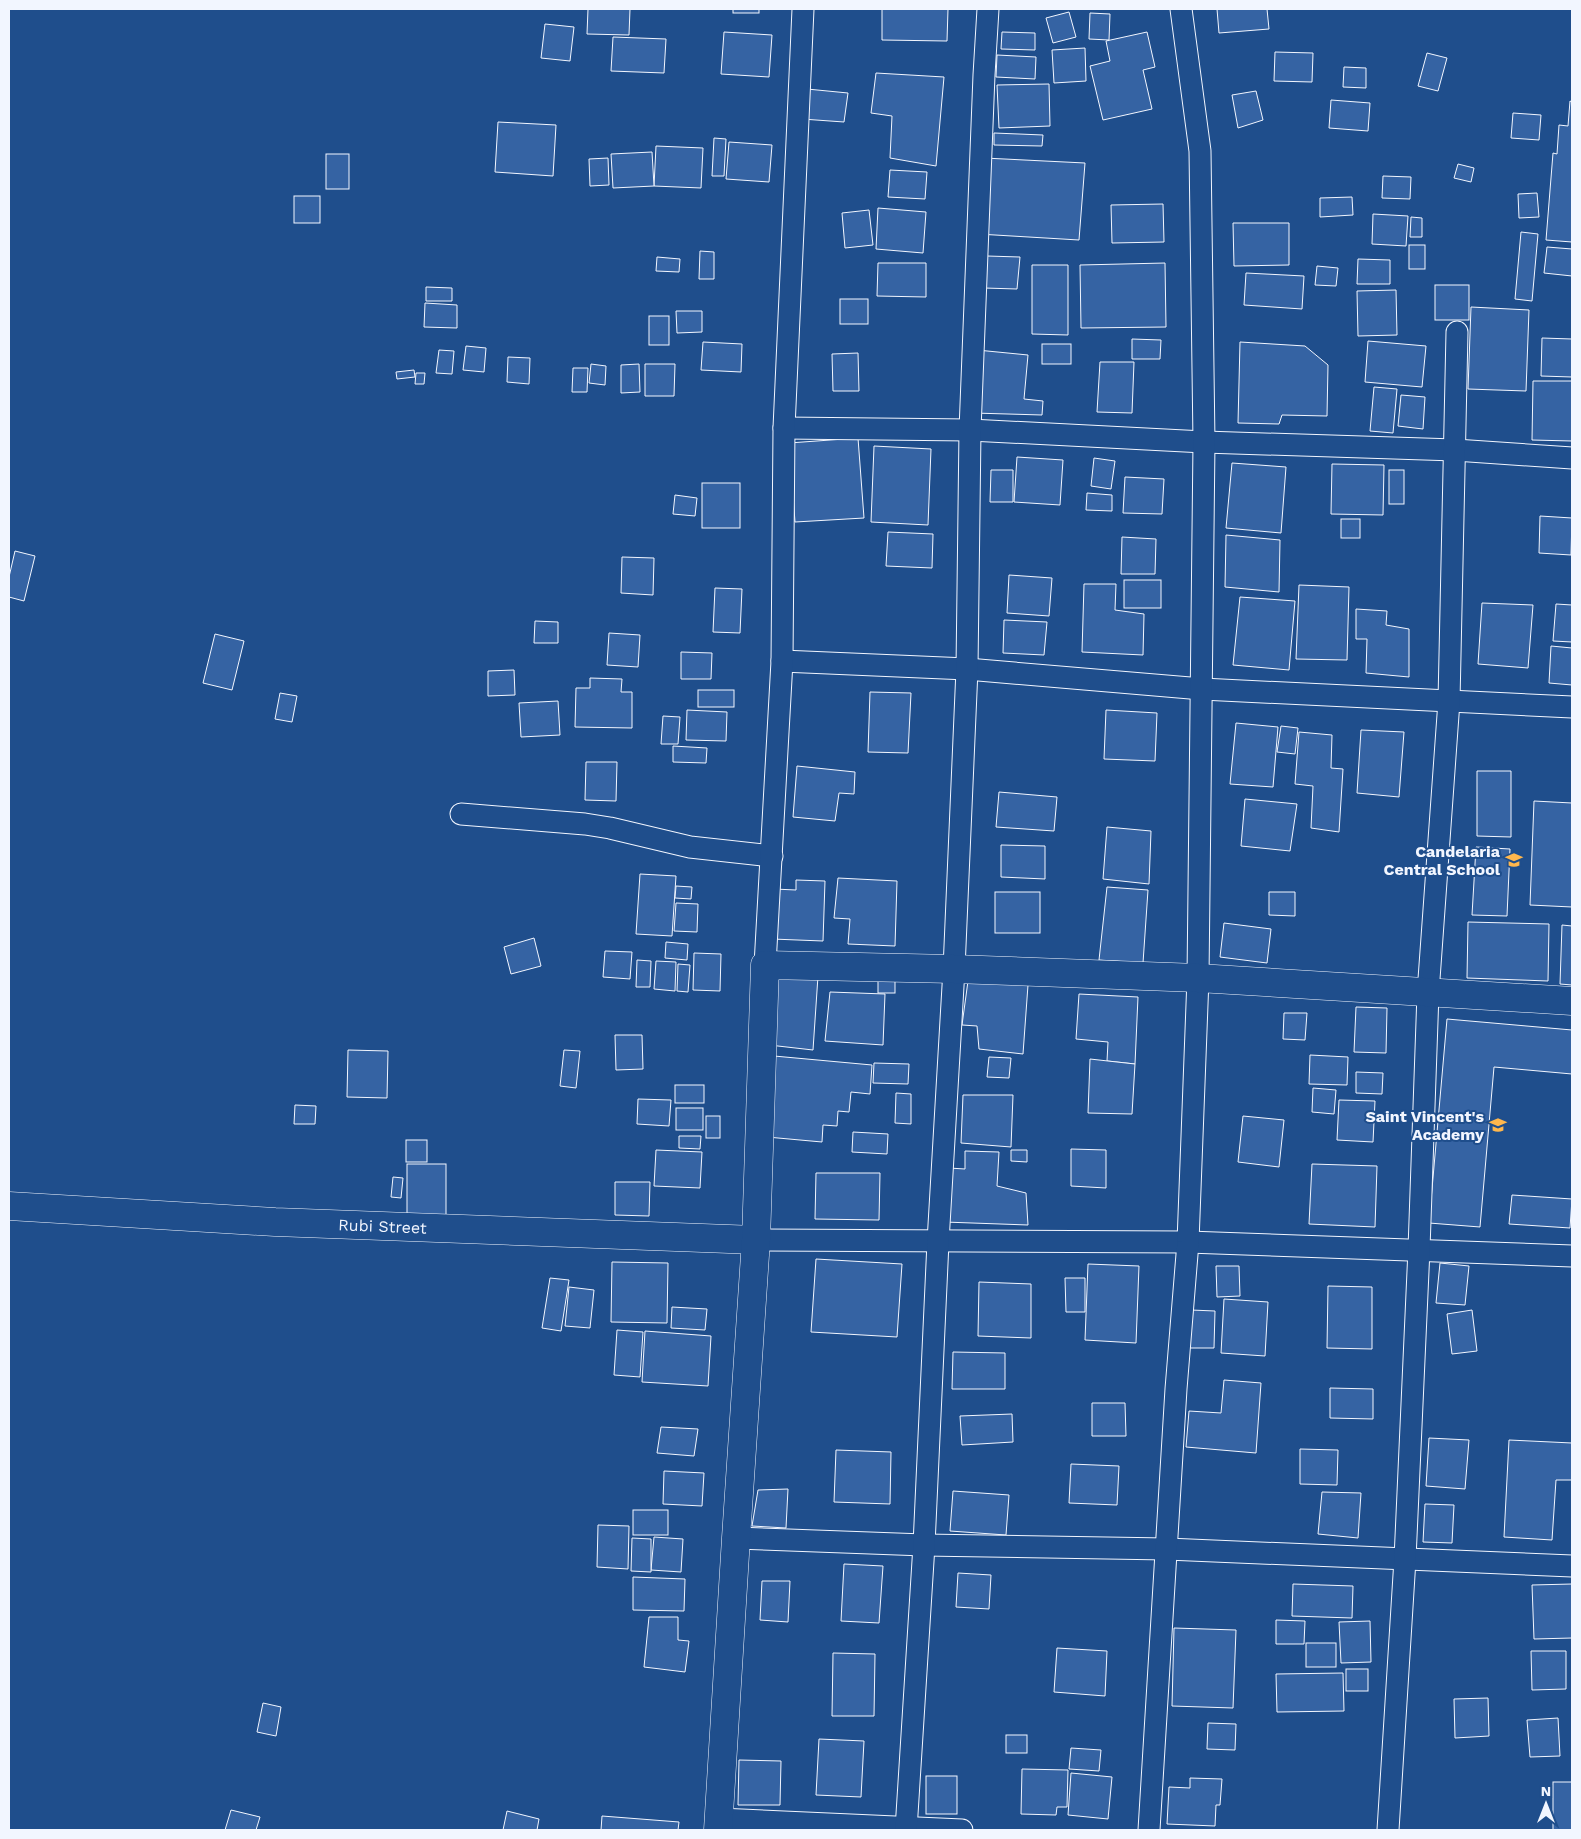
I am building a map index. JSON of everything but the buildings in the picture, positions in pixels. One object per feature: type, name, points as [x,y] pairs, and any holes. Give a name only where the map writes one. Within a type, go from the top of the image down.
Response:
[{"type":"street","points":[[803,9],[784,428],[782,661],[765,965],[756,1240],[719,1824],[962,1830]]},
{"type":"street","points":[[907,1829],[954,969],[966,669],[970,430],[988,9]]},
{"type":"street","points":[[1149,1830],[1176,1389],[1188,1242],[1198,978],[1204,442],[1200,151],[1181,9]]},
{"type":"street","points":[[1388,1830],[1405,1560],[1428,993],[1449,701],[1457,332]]},
{"type":"street","points":[[784,428],[970,430],[1204,442],[1455,450],[1572,458]]},
{"type":"street","points":[[782,661],[966,669],[1202,689],[1572,707]]},
{"type":"street","points":[[461,814],[585,824],[690,847],[772,856]]},
{"type":"street","points":[[765,965],[954,969],[1198,978],[1572,1001]]},
{"type":"street","name":"Rubi Street","points":[[9,1206],[275,1222],[756,1240]]},
{"type":"street","points":[[756,1240],[1188,1242],[1572,1256]]},
{"type":"street","points":[[736,1538],[924,1545],[1167,1550],[1572,1566]]},
{"type":"place","name":"Candelaria Central School","points":[[1514,860]]},
{"type":"place","name":"Saint Vincent's Academy","points":[[1498,1125]]}]
